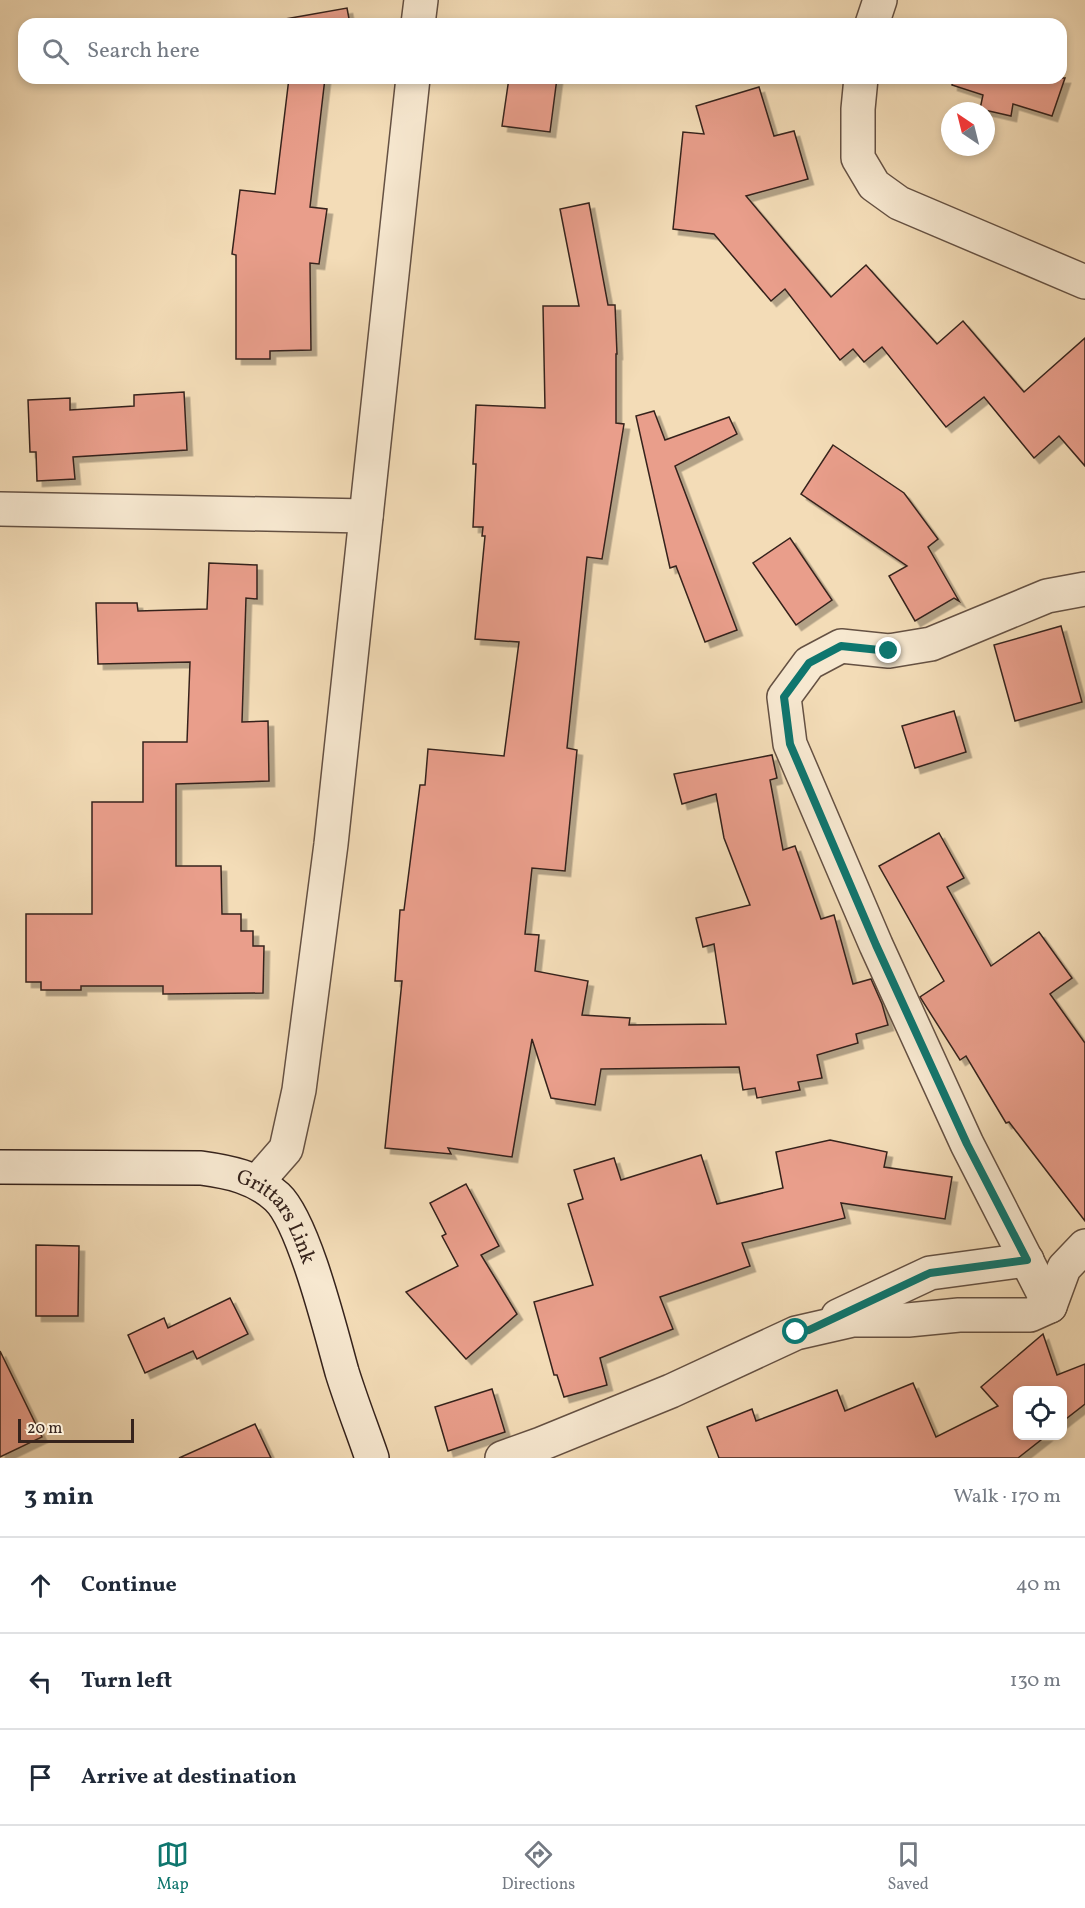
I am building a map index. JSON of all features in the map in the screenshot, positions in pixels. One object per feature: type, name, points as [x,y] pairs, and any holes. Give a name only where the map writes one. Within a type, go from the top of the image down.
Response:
[{"type":"street","points":[[419,18],[421,0]]},
{"type":"street","points":[[874,18],[880,0]]},
{"type":"street","points":[[257,1182],[286,1149],[299,1090],[331,844],[412,84]]},
{"type":"street","points":[[860,84],[858,158],[874,185],[899,203],[1085,282]]},
{"type":"street","points":[[0,509],[366,516]]},
{"type":"street","points":[[1050,1306],[967,1144],[867,924],[790,744],[784,697],[809,663],[841,646],[889,651],[931,644],[1047,596],[1085,589]]},
{"type":"street","name":"Grittars Link","points":[[0,1167],[201,1168],[231,1172],[257,1182],[279,1199],[295,1226],[308,1260],[351,1399],[372,1458]]},
{"type":"street","points":[[502,1458],[671,1391],[796,1332],[853,1320],[908,1320],[959,1315],[1030,1315],[1050,1306],[1064,1268],[1085,1246]]},
{"type":"street","points":[[809,1330],[930,1273],[1027,1260]]},
{"type":"building","points":[[347,8],[349,18],[291,18]]},
{"type":"building","points":[[288,84],[324,84],[310,207],[327,209],[319,264],[310,263],[311,350],[270,351],[270,359],[236,359],[236,255],[232,254],[240,190],[275,194]]},
{"type":"building","points":[[508,84],[556,84],[550,132],[502,126]]},
{"type":"building","points":[[952,84],[1063,84],[1052,116],[1013,104],[1011,116],[995,112],[995,102],[982,102],[983,95]]},
{"type":"building","points":[[759,87],[774,136],[794,131],[808,179],[746,196],[831,297],[866,265],[937,344],[963,321],[1024,392],[1085,338],[1085,466],[1059,436],[1034,458],[984,397],[946,427],[882,347],[864,362],[853,349],[840,360],[785,289],[771,301],[714,234],[673,229],[683,132],[704,134],[696,106]]},
{"type":"building","points":[[589,203],[608,305],[615,305],[616,423],[624,424],[602,559],[587,557],[567,748],[577,750],[565,871],[532,868],[525,934],[539,935],[535,971],[588,981],[582,1015],[630,1018],[629,1025],[726,1024],[714,944],[703,947],[696,918],[750,905],[724,838],[716,794],[682,804],[674,774],[772,755],[777,778],[770,780],[783,850],[795,846],[821,919],[834,915],[853,984],[871,979],[888,1025],[856,1034],[858,1043],[817,1055],[822,1078],[798,1082],[800,1090],[757,1098],[755,1088],[743,1090],[739,1067],[601,1069],[595,1105],[551,1098],[532,1039],[512,1157],[448,1148],[451,1154],[385,1148],[402,981],[395,981],[400,910],[404,910],[420,785],[425,785],[428,749],[504,756],[519,642],[475,639],[485,536],[482,536],[483,527],[473,527],[476,405],[545,408],[543,306],[579,306],[560,209]]},
{"type":"building","points":[[184,392],[187,450],[73,457],[75,479],[37,481],[36,452],[30,452],[28,400],[70,398],[70,410],[134,406],[134,395]]},
{"type":"building","points":[[654,411],[665,440],[729,417],[737,434],[675,466],[737,630],[705,642],[676,566],[670,568],[636,416]]},
{"type":"building","points":[[833,445],[904,493],[938,539],[928,547],[959,601],[954,598],[915,621],[889,576],[907,566],[801,494]]},
{"type":"building","points":[[790,538],[832,600],[796,625],[753,563]]},
{"type":"building","points":[[209,563],[257,565],[257,599],[246,598],[242,722],[268,721],[269,781],[176,784],[176,866],[221,866],[222,914],[241,914],[241,931],[253,931],[253,946],[264,946],[263,993],[163,994],[163,986],[81,986],[81,990],[41,990],[41,982],[26,982],[26,914],[92,914],[92,802],[143,802],[143,742],[187,742],[190,662],[98,664],[96,603],[137,603],[138,611],[207,609]]},
{"type":"building","points":[[1061,626],[1082,702],[1015,721],[994,645]]},
{"type":"building","points":[[954,711],[966,752],[915,768],[902,726]]},
{"type":"building","points":[[939,833],[964,878],[947,887],[991,966],[1039,932],[1072,978],[1050,994],[1085,1043],[1085,1221],[1009,1122],[1006,1123],[966,1056],[960,1060],[920,997],[944,981],[879,866]]},
{"type":"building","points":[[830,1140],[887,1152],[884,1167],[952,1177],[945,1219],[841,1203],[845,1218],[742,1243],[750,1266],[660,1297],[673,1329],[600,1358],[607,1385],[564,1397],[557,1375],[554,1375],[534,1302],[593,1285],[568,1204],[583,1199],[574,1170],[614,1158],[621,1180],[701,1155],[717,1204],[783,1188],[776,1152]]},
{"type":"building","points":[[466,1184],[499,1246],[481,1255],[517,1314],[466,1359],[406,1292],[458,1266],[442,1236],[446,1234],[430,1203]]},
{"type":"building","points":[[36,1245],[79,1246],[78,1316],[36,1316]]},
{"type":"building","points":[[230,1298],[248,1334],[197,1359],[193,1351],[145,1373],[128,1335],[164,1318],[168,1328]]},
{"type":"building","points":[[1043,1334],[1057,1375],[1085,1364],[1085,1404],[1067,1418],[1067,1386],[1013,1386],[1013,1440],[1041,1440],[1018,1458],[719,1458],[707,1427],[752,1409],[756,1421],[837,1390],[845,1411],[913,1383],[936,1437],[998,1406],[981,1387]]},
{"type":"building","points":[[0,1351],[42,1437],[0,1457]]},
{"type":"building","points":[[492,1389],[505,1432],[448,1451],[435,1407]]},
{"type":"building","points":[[255,1424],[271,1458],[179,1458]]},
{"type":"route","points":[[796,1332],[809,1330],[930,1273],[1027,1260],[967,1144],[876,945],[790,744],[784,697],[809,663],[841,646],[889,651]]}]
